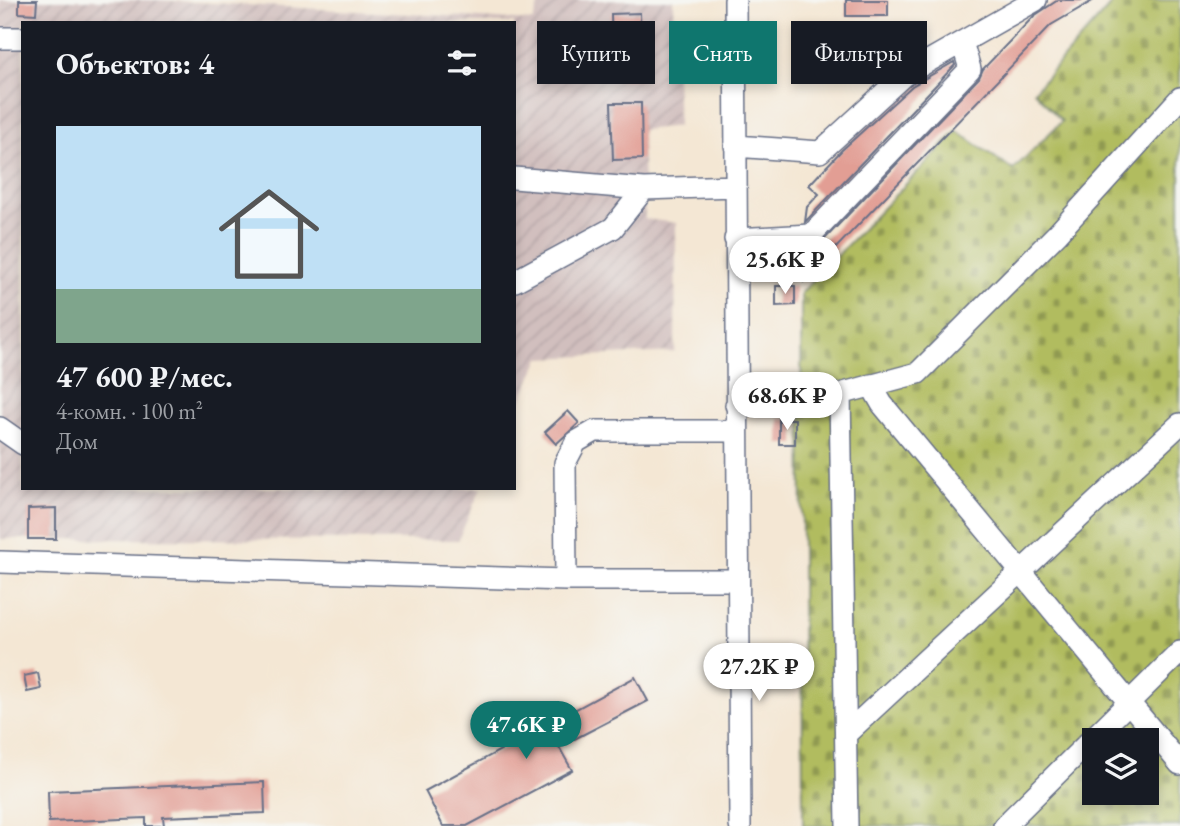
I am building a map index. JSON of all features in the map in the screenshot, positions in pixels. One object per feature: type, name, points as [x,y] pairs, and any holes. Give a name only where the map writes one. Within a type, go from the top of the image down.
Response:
[{"type":"street","points":[[735,0],[735,431],[740,826]]},
{"type":"street","points":[[735,146],[820,152],[904,75],[1036,0]]},
{"type":"street","points":[[0,38],[21,38]]},
{"type":"street","points":[[735,239],[811,235],[970,69],[962,42]]},
{"type":"street","points":[[736,405],[840,394],[918,373],[1058,233],[1180,98]]},
{"type":"street","points":[[516,178],[644,189],[735,186]]},
{"type":"street","points":[[516,280],[614,228],[644,189]]},
{"type":"street","points":[[870,386],[882,404],[1180,764]]},
{"type":"street","points":[[840,394],[848,826]]},
{"type":"street","points":[[846,734],[1180,424]]},
{"type":"street","points":[[0,428],[21,443]]},
{"type":"street","points":[[566,580],[565,463],[576,442],[596,431],[735,431]]},
{"type":"street","points":[[1,567],[566,580],[737,580]]},
{"type":"street","points":[[1004,826],[1180,652]]},
{"type":"shaded area","points":[[0,0],[157,0],[533,21],[540,0],[673,0],[674,21],[669,21],[669,84],[676,84],[678,126],[642,130],[645,219],[676,223],[675,352],[540,358],[516,412],[516,21],[21,21],[21,490],[480,490],[458,540],[0,539]]},
{"type":"green space","points":[[1115,0],[1180,0],[1180,826],[803,826],[801,293],[957,131],[1013,170],[1062,121],[1034,91]]},
{"type":"building","points":[[19,0],[37,0],[36,14],[19,13]]},
{"type":"building","points":[[846,0],[888,0],[888,16],[846,16]]},
{"type":"building","points":[[1058,0],[1094,0],[1051,25],[804,281],[803,249],[820,244],[979,78],[983,69],[1034,16]]},
{"type":"building","points":[[640,13],[640,21],[611,21],[611,14]]},
{"type":"building","points":[[954,62],[955,65],[805,222],[807,207],[819,194],[809,185],[842,150],[912,86],[927,84],[927,77]]},
{"type":"building","points":[[611,103],[641,103],[642,159],[613,160]]},
{"type":"building","points":[[776,286],[795,286],[795,305],[776,306]]},
{"type":"building","points":[[568,411],[579,423],[556,444],[545,432]]},
{"type":"building","points":[[779,419],[795,419],[795,444],[779,444]]},
{"type":"building","points":[[56,508],[56,539],[28,539],[28,509]]},
{"type":"building","points":[[38,673],[41,689],[27,692],[24,676]]},
{"type":"building","points":[[635,677],[648,701],[559,747],[572,770],[467,826],[443,826],[425,791]]},
{"type":"building","points":[[264,782],[265,813],[163,817],[164,826],[146,826],[146,818],[49,822],[48,791]]}]
